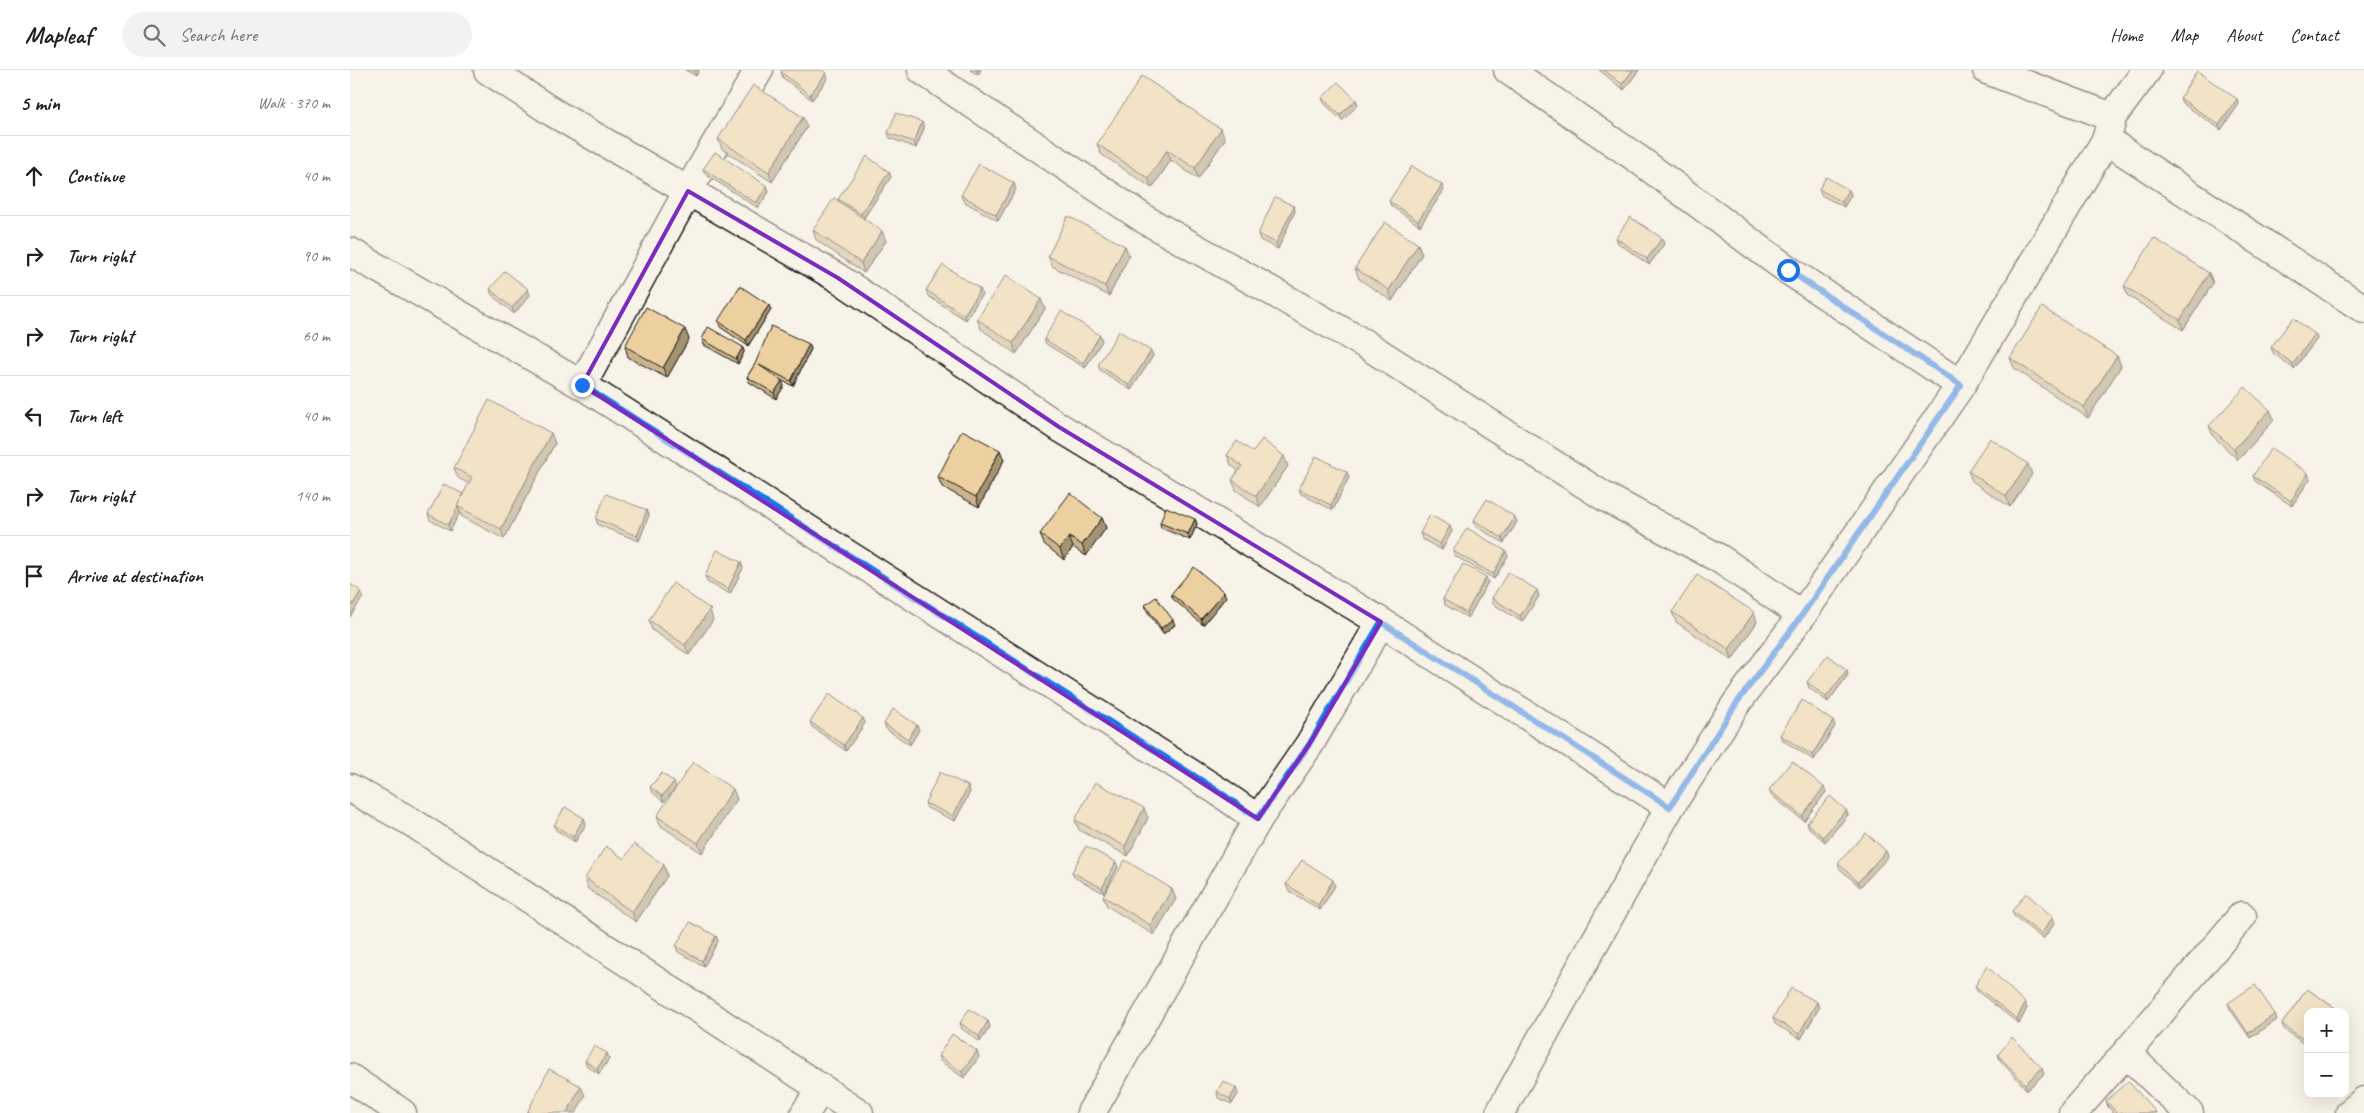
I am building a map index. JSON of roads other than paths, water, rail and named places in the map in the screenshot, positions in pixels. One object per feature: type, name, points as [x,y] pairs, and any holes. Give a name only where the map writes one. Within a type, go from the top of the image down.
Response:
[{"type":"street","points":[[488,70],[554,113],[838,278],[1059,427],[1381,622],[1670,807]]},
{"type":"street","points":[[582,385],[688,191],[758,70]]},
{"type":"street","points":[[922,70],[1146,220],[1366,344],[1606,497],[1720,559],[1802,615]]},
{"type":"street","points":[[1508,70],[1638,159],[1788,270],[1961,385]]},
{"type":"street","points":[[1987,70],[2109,128],[2364,309]]},
{"type":"street","points":[[1500,1113],[1670,807],[1736,704],[1802,615],[1961,385],[2109,128],[2147,70]]},
{"type":"street","points":[[350,252],[582,385],[1218,791],[1258,819]]},
{"type":"street","points":[[1091,1113],[1258,819],[1309,745],[1381,622]]},
{"type":"street","points":[[350,788],[410,821],[859,1113]]},
{"type":"street","points":[[2072,1113],[2126,1053],[2242,916]]},
{"type":"street","points":[[2126,1053],[2189,1113]]},
{"type":"street","points":[[350,1078],[402,1113]]},
{"type":"street","points":[[805,1113],[821,1089]]},
{"type":"street","points":[[2350,1113],[2364,1101]]}]
